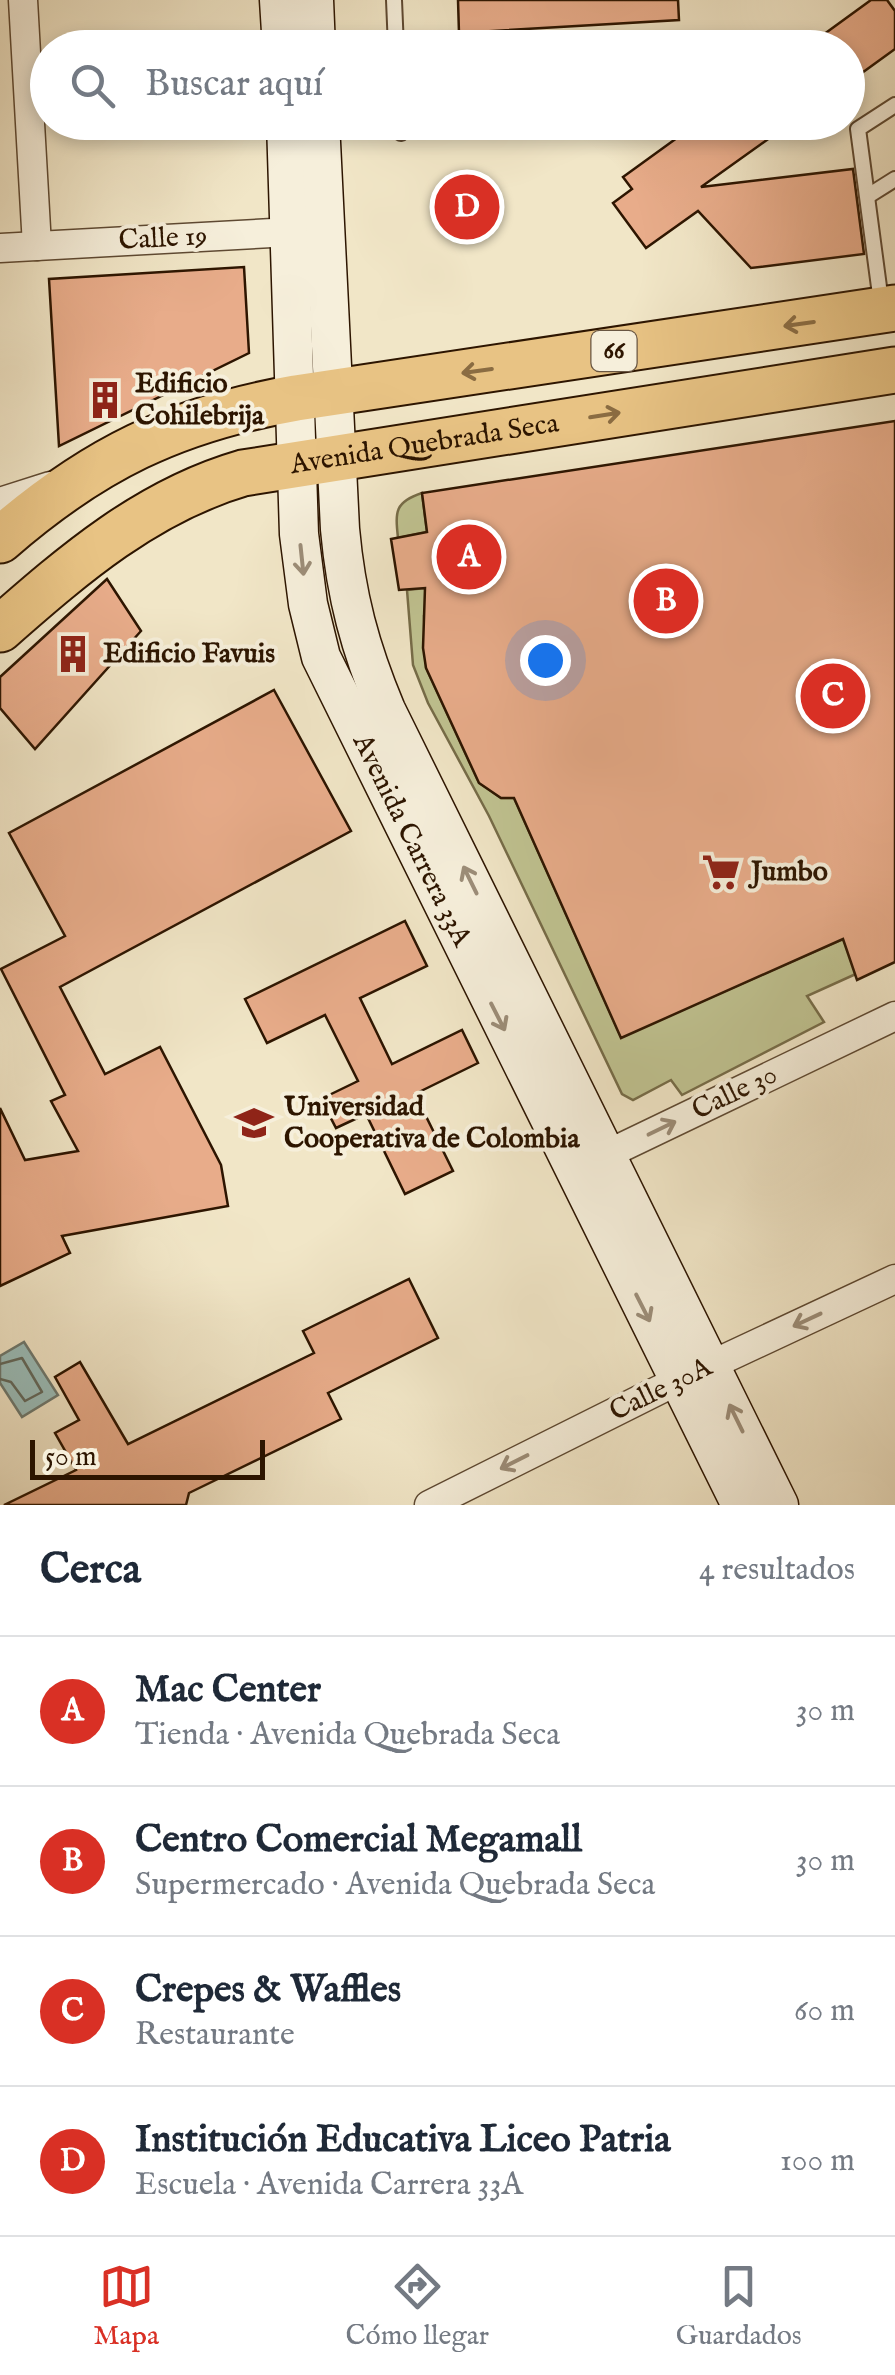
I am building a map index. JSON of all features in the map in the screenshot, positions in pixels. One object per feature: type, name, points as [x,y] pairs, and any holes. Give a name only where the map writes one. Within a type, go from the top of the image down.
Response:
[{"type":"highway","points":[[888,310],[893,370]]},
{"type":"highway","name":"66","points":[[0,540],[80,477],[152,438],[188,423],[250,406],[888,310]]},
{"type":"highway","name":"Avenida Quebrada Seca","points":[[0,629],[92,552],[170,502],[212,482],[317,460],[893,370]]},
{"type":"main road","points":[[279,0],[281,30]]},
{"type":"main road","points":[[314,0],[315,30]]},
{"type":"main road","name":"Avenida Carrera 33A","points":[[290,140],[309,231]]},
{"type":"main road","name":"Avenida Carrera 33A","points":[[318,140],[309,231],[317,460],[364,656],[480,941],[694,1372],[779,1505]]},
{"type":"main road","name":"Avenida Carrera 33A","points":[[694,1372],[741,1505]]},
{"type":"street","points":[[23,0],[30,123]]},
{"type":"street","points":[[31,140],[37,246]]},
{"type":"street","name":"Calle 19","points":[[0,248],[309,231]]},
{"type":"street","points":[[0,502],[80,477]]},
{"type":"street","name":"Calle 30","points":[[590,1163],[895,1016]]},
{"type":"street","name":"Calle 30A","points":[[429,1505],[694,1372],[895,1279]]},
{"type":"lane","points":[[394,0],[395,30]]},
{"type":"lane","points":[[865,125],[895,105]]},
{"type":"lane","points":[[860,140],[888,310]]},
{"type":"lane","points":[[868,196],[895,178]]},
{"type":"green space","points":[[422,493],[427,532],[398,538],[399,509],[406,500]]},
{"type":"green space","points":[[435,587],[440,612],[424,616],[426,668],[479,783],[501,798],[514,798],[621,1037],[843,939],[858,973],[807,996],[824,1022],[682,1095],[671,1080],[633,1100],[622,1094],[489,816],[428,703],[413,665],[407,590]]},
{"type":"water","points":[[24,1342],[58,1395],[22,1417],[0,1383],[0,1356]]},
{"type":"building","points":[[458,0],[678,0],[679,20],[459,30]]},
{"type":"building","points":[[871,0],[887,0],[895,11],[895,49],[865,71],[865,30],[830,30]]},
{"type":"building","points":[[674,140],[767,140],[701,187],[853,169],[864,254],[751,268],[698,211],[646,248],[613,203],[632,189],[623,177]]},
{"type":"building","name":"Edificio Cohilebrija","points":[[244,267],[249,353],[59,446],[49,279]]},
{"type":"building","points":[[895,421],[895,962],[857,980],[843,939],[621,1038],[514,798],[501,798],[479,783],[426,668],[425,588],[399,590],[391,539],[427,532],[422,493]]},
{"type":"building","name":"Edificio Favuis","points":[[107,579],[141,631],[35,749],[0,708],[0,677]]},
{"type":"building","points":[[274,690],[351,831],[60,987],[105,1074],[160,1047],[221,1165],[228,1206],[62,1236],[70,1253],[0,1286],[0,1108],[25,1160],[78,1151],[51,1101],[65,1095],[1,969],[65,936],[9,833]]},
{"type":"building","points":[[405,921],[427,966],[360,998],[392,1064],[462,1030],[478,1063],[415,1094],[453,1171],[405,1194],[366,1114],[336,1128],[321,1099],[358,1081],[325,1015],[267,1043],[245,999]]},
{"type":"building","points":[[409,1279],[438,1338],[328,1393],[341,1419],[189,1493],[186,1505],[4,1505],[76,1470],[55,1433],[79,1420],[55,1377],[80,1362],[128,1444],[314,1353],[303,1331]]},
{"type":"place","name":"Institución Educativa Liceo Patria","points":[[467,207]]},
{"type":"place","name":"Edificio Cohilebrija","points":[[105,400]]},
{"type":"place","name":"Mac Center","points":[[469,557]]},
{"type":"place","name":"Centro Comercial Megamall","points":[[666,601]]},
{"type":"place","name":"Edificio Favuis","points":[[73,654]]},
{"type":"place","name":"Crepes & Waffles","points":[[833,696]]},
{"type":"place","name":"Jumbo","points":[[721,872]]},
{"type":"place","name":"Universidad Cooperativa de Colombia","points":[[254,1123]]}]
